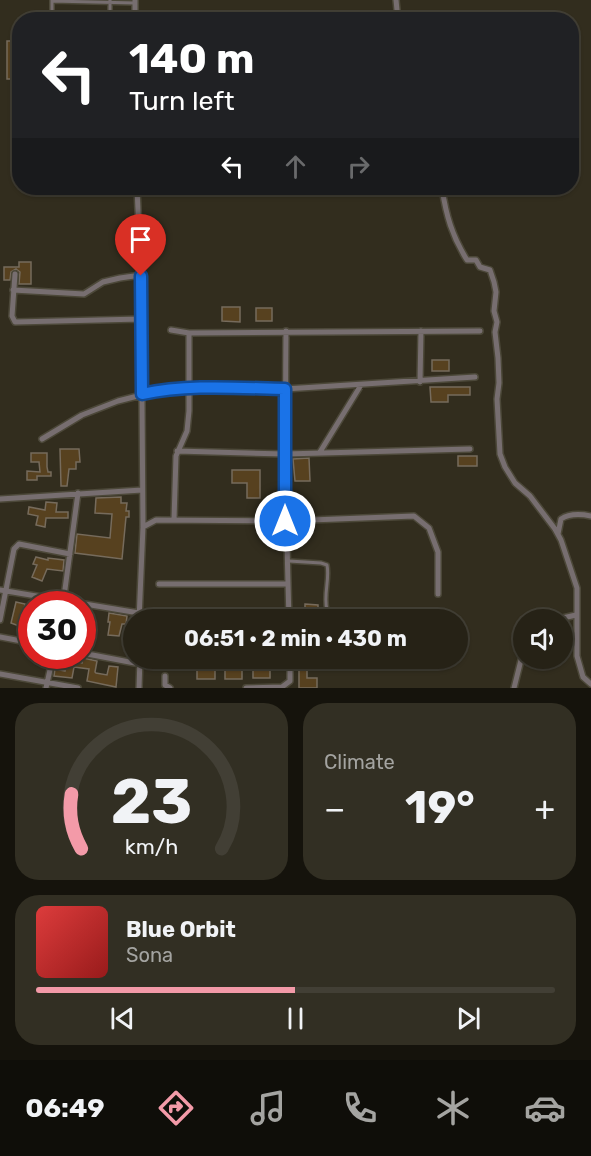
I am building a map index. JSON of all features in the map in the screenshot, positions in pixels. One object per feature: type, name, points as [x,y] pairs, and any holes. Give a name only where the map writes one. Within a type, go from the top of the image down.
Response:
[{"type":"street","points":[[137,195],[141,276],[143,527],[139,609]]},
{"type":"street","points":[[443,195],[447,218],[455,242],[466,260],[476,260],[480,267],[490,270],[495,282],[494,311],[497,322],[495,347],[499,370],[496,399],[500,454],[515,483],[530,496],[558,535],[577,588],[577,656],[583,677],[591,684]]},
{"type":"street","points":[[15,274],[12,316],[15,322],[141,319]]},
{"type":"street","points":[[13,290],[84,294],[103,282],[141,276]]},
{"type":"street","points":[[171,330],[189,333],[480,331]]},
{"type":"street","points":[[420,382],[421,331]]},
{"type":"street","points":[[286,332],[285,521],[289,561],[289,609]]},
{"type":"street","points":[[174,520],[177,451],[187,431],[189,333]]},
{"type":"street","points":[[42,439],[82,415],[118,401],[169,388],[285,389],[475,377]]},
{"type":"street","points":[[320,452],[361,385]]},
{"type":"street","points":[[177,451],[285,453],[470,449]]},
{"type":"street","points":[[0,500],[142,490]]},
{"type":"street","points":[[65,591],[78,494]]},
{"type":"street","points":[[558,535],[561,519],[565,516],[584,514],[591,516]]},
{"type":"street","points":[[143,527],[156,520],[285,521],[414,516],[429,528],[438,552],[438,594]]},
{"type":"street","points":[[0,620],[3,591],[14,549],[19,544],[70,554]]},
{"type":"street","points":[[159,584],[288,584]]},
{"type":"street","points":[[3,591],[18,594]]},
{"type":"street","points":[[96,608],[123,613]]},
{"type":"street","points":[[0,637],[18,641]]},
{"type":"street","points":[[96,655],[123,659]]},
{"type":"street","points":[[46,688],[50,669]]},
{"type":"street","points":[[139,688],[140,669]]},
{"type":"street","points":[[246,688],[282,687],[290,681],[290,669]]},
{"type":"street","points":[[514,688],[519,669]]},
{"type":"street","points":[[0,674],[78,688]]},
{"type":"street","points":[[165,676],[165,685],[170,688]]},
{"type":"lane","points":[[52,0],[135,1]]},
{"type":"lane","points":[[289,561],[327,565],[327,609]]},
{"type":"building","points":[[7,41],[12,41],[12,79],[7,79]]},
{"type":"building","points":[[19,262],[31,262],[31,284],[19,284],[20,272],[16,269],[11,272],[10,280],[4,280],[4,267],[19,267]]},
{"type":"building","points":[[222,307],[240,307],[240,322],[222,321]]},
{"type":"building","points":[[256,308],[272,308],[272,321],[256,321]]},
{"type":"building","points":[[432,360],[449,360],[449,371],[432,371]]},
{"type":"building","points":[[430,387],[470,387],[470,395],[448,395],[448,402],[431,402]]},
{"type":"building","points":[[60,449],[79,449],[80,462],[76,462],[76,469],[69,469],[67,486],[61,486]]},
{"type":"building","points":[[31,453],[47,453],[47,467],[51,476],[37,476],[37,480],[27,480],[27,471],[40,472],[39,462],[31,462]]},
{"type":"building","points":[[458,456],[477,456],[477,466],[458,466]]},
{"type":"building","points":[[309,458],[310,481],[295,481],[293,459]]},
{"type":"building","points":[[232,470],[260,470],[260,498],[247,498],[247,483],[232,483]]},
{"type":"building","points":[[121,497],[121,503],[127,503],[126,511],[129,511],[129,517],[126,517],[122,559],[75,553],[77,534],[110,538],[112,514],[95,513],[96,498]]},
{"type":"building","points":[[46,502],[57,503],[56,512],[68,512],[68,518],[46,518],[45,527],[36,525],[38,516],[28,514],[29,507],[45,510]]},
{"type":"building","points":[[36,557],[64,560],[63,571],[47,569],[42,581],[32,577],[37,565],[33,564]]},
{"type":"building","points":[[16,602],[18,602],[18,626],[11,623]]},
{"type":"building","points":[[305,604],[318,605],[318,609],[305,609]]},
{"type":"building","points":[[109,613],[123,615],[119,636],[108,635],[110,622],[108,622]]},
{"type":"building","points":[[109,666],[118,667],[116,687],[87,681],[89,669],[96,669],[96,673],[107,675]]},
{"type":"building","points":[[55,669],[65,671],[66,669],[74,669],[72,678],[54,676]]},
{"type":"building","points":[[197,669],[215,669],[215,679],[197,679]]},
{"type":"building","points":[[225,669],[242,669],[242,679],[225,679]]},
{"type":"building","points":[[253,669],[270,669],[270,678],[253,678]]},
{"type":"building","points":[[299,669],[307,669],[307,678],[317,678],[317,688],[299,688]]},
{"type":"route","points":[[141,276],[142,394],[169,388],[189,387],[285,389],[285,521]]}]
